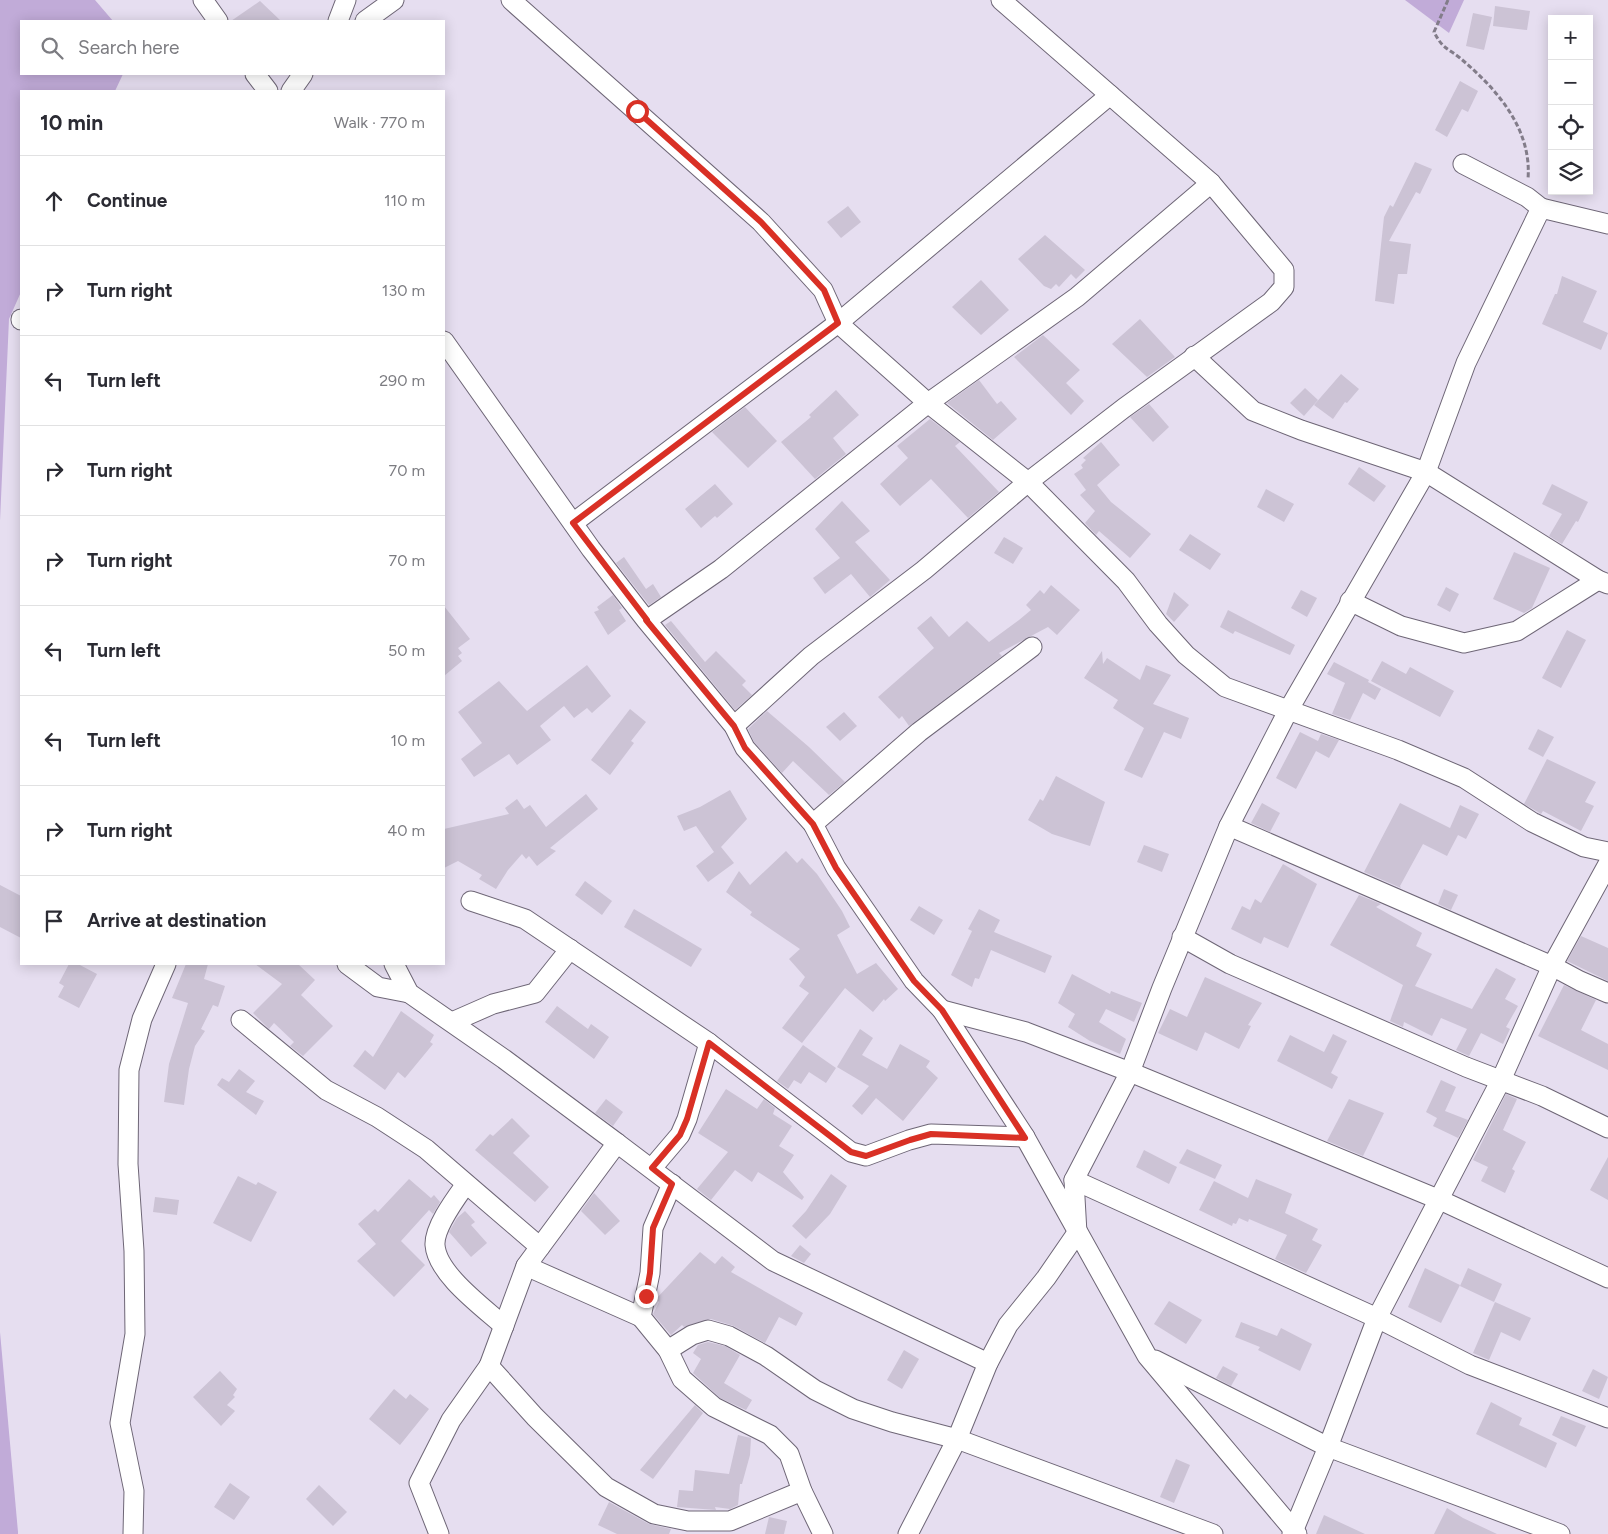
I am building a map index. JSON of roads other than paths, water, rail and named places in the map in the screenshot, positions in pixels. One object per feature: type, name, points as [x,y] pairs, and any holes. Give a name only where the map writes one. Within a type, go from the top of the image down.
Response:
[{"type":"street","points":[[203,0],[217,20]]},
{"type":"street","points":[[338,20],[346,0]]},
{"type":"street","points":[[366,20],[394,0]]},
{"type":"street","points":[[511,0],[761,222],[824,290],[838,323],[928,403],[1028,482],[1126,580],[1158,624],[1186,655],[1225,687],[1398,750],[1464,778],[1532,822],[1584,847],[1608,852]]},
{"type":"street","points":[[734,726],[811,656],[924,570],[1028,482],[1194,356],[1271,302],[1284,287],[1284,270],[1211,183],[1001,0]]},
{"type":"street","points":[[256,75],[267,90]]},
{"type":"street","points":[[573,523],[838,323],[1110,94]]},
{"type":"street","points":[[1463,164],[1534,203],[1608,224]]},
{"type":"street","points":[[647,620],[721,569],[928,403],[1077,297],[1211,183]]},
{"type":"street","points":[[908,1534],[957,1439],[988,1364],[1008,1325],[1046,1278],[1077,1233],[1074,1180],[1130,1072],[1182,937],[1229,826],[1289,709],[1426,472],[1466,363],[1534,203]]},
{"type":"street","points":[[445,342],[573,523],[646,620],[734,726],[745,748],[813,824],[836,868],[914,981],[942,1010],[1025,1138],[1147,1356],[1294,1532],[1377,1318],[1406,1259],[1440,1200],[1501,1080],[1552,966],[1608,864]]},
{"type":"street","points":[[1194,356],[1253,411],[1301,430],[1426,472],[1603,582],[1517,631],[1464,643],[1401,626],[1350,601]]},
{"type":"street","points":[[813,824],[919,732],[1032,647]]},
{"type":"street","points":[[1229,826],[1552,966],[1608,993]]},
{"type":"street","points":[[471,901],[524,919],[570,949],[709,1043],[851,1152],[866,1156],[931,1134],[1025,1138]]},
{"type":"street","points":[[1182,937],[1230,964],[1542,1096],[1608,1128]]},
{"type":"street","points":[[452,1022],[493,1004],[535,993],[570,949]]},
{"type":"street","points":[[133,1534],[134,1491],[120,1423],[135,1334],[134,1251],[128,1164],[129,1070],[142,1019],[166,965]]},
{"type":"street","points":[[348,965],[378,987],[409,993],[452,1022],[652,1168],[773,1261],[988,1364]]},
{"type":"street","points":[[395,965],[409,993]]},
{"type":"street","points":[[942,1010],[1026,1032],[1130,1072],[1440,1200],[1608,1278]]},
{"type":"street","points":[[241,1020],[326,1090],[377,1117],[426,1149],[540,1248]]},
{"type":"street","points":[[652,1168],[680,1135],[687,1119],[709,1043]]},
{"type":"street","points":[[439,1534],[419,1483],[451,1420],[489,1366],[526,1266],[617,1143]]},
{"type":"street","points":[[1074,1180],[1377,1318],[1470,1365],[1608,1418]]},
{"type":"street","points":[[466,1184],[446,1213],[435,1244],[439,1262],[456,1282],[504,1326]]},
{"type":"street","points":[[641,1318],[650,1273],[653,1228],[672,1184]]},
{"type":"street","points":[[526,1266],[641,1318],[668,1350],[682,1379],[714,1407],[770,1435],[789,1454],[802,1491],[823,1534]]},
{"type":"street","points":[[668,1350],[692,1335],[708,1330],[729,1336],[766,1356],[815,1390],[853,1408],[892,1422],[957,1439],[1213,1534]]},
{"type":"street","points":[[1147,1356],[1328,1447],[1560,1534]]},
{"type":"street","points":[[489,1366],[535,1417],[606,1487],[654,1514],[688,1520],[730,1521],[802,1491]]}]
